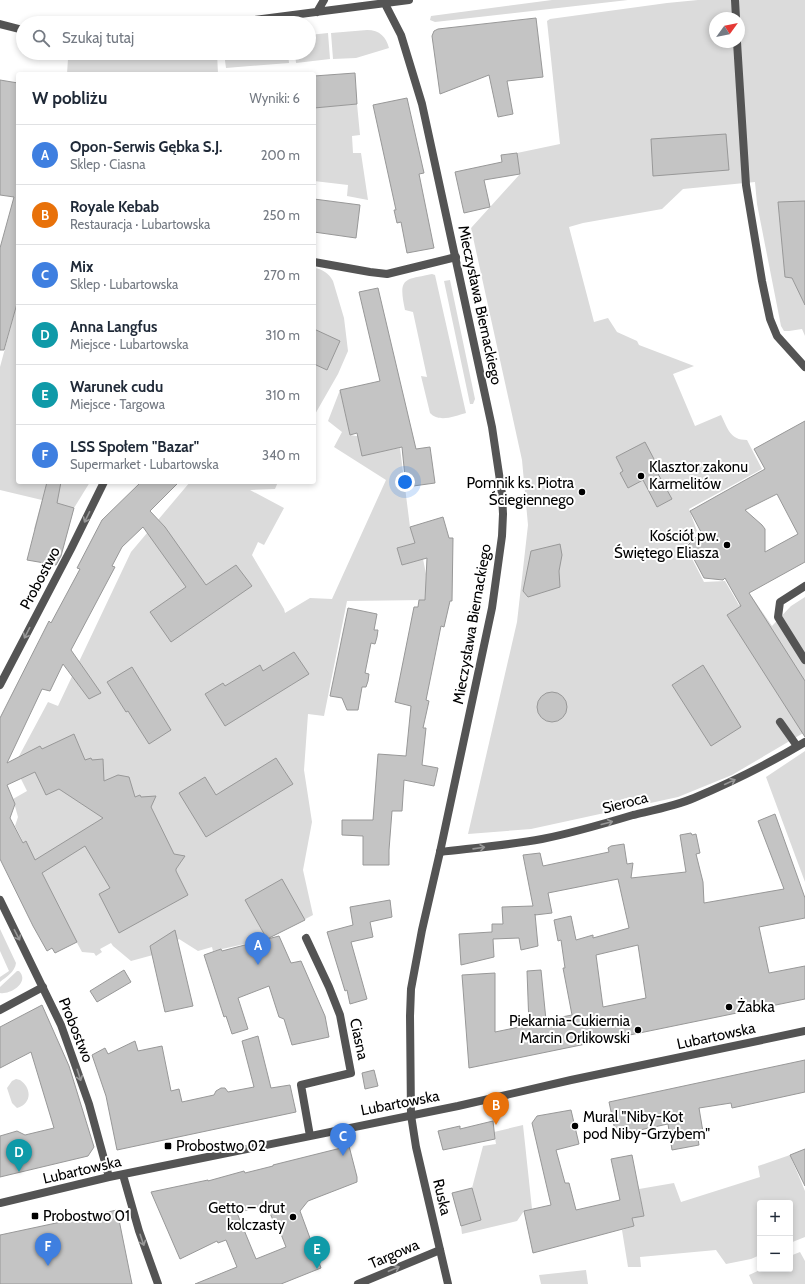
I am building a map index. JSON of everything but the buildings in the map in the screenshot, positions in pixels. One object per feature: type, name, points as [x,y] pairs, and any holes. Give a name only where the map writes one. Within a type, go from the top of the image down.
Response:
[{"type":"street","points":[[316,12],[324,0]]},
{"type":"street","points":[[285,16],[384,1],[409,0]]},
{"type":"street","points":[[735,0],[736,12]]},
{"type":"street","name":"Mieczysława Biernackiego","points":[[384,1],[401,35],[420,97],[456,257],[497,454],[503,514],[498,569],[492,608],[422,930],[411,989],[411,1115]]},
{"type":"street","points":[[0,24],[16,28]]},
{"type":"street","points":[[738,48],[746,185],[762,281],[770,319],[777,336],[805,367]]},
{"type":"street","points":[[316,262],[387,274],[456,257]]},
{"type":"street","name":"Probostwo","points":[[0,685],[103,484]]},
{"type":"street","points":[[805,586],[780,602],[778,617],[805,660]]},
{"type":"street","points":[[780,722],[797,746]]},
{"type":"street","name":"Sieroca","points":[[440,852],[541,839],[593,827],[668,806],[693,798],[733,781],[805,742]]},
{"type":"street","name":"Probostwo","points":[[0,900],[62,1025],[89,1104],[109,1177]]},
{"type":"street","name":"Ciasna","points":[[306,938],[329,987],[340,1015],[351,1073],[300,1085],[310,1136]]},
{"type":"street","points":[[0,1010],[43,987]]},
{"type":"street","name":"Lubartowska","points":[[0,1203],[109,1177],[411,1115],[805,1031]]},
{"type":"street","name":"Ruska","points":[[411,1115],[416,1147],[448,1284]]},
{"type":"street","points":[[123,1175],[139,1231],[158,1284]]},
{"type":"street","name":"Targowa","points":[[358,1284],[440,1250]]},
{"type":"shaded area","points":[[552,0],[628,0],[435,22],[430,20],[431,16]]},
{"type":"shaded area","points":[[698,0],[805,0],[805,336],[802,329],[784,331],[781,326],[757,204],[755,182],[683,189],[662,209],[583,223],[569,227],[594,322],[608,318],[617,332],[637,341],[639,345],[694,366],[673,374],[695,426],[721,415],[733,436],[741,440],[747,440],[762,469],[689,509],[697,531],[686,547],[704,582],[725,581],[739,605],[752,597],[772,626],[791,606],[805,597],[805,732],[732,775],[678,797],[531,829],[468,834],[517,622],[528,525],[522,460],[471,228],[520,174],[517,153],[560,144],[547,21],[550,19]]},
{"type":"shaded area","points":[[367,30],[376,31],[382,35],[389,48],[356,58],[333,59],[331,33]]},
{"type":"shaded area","points":[[328,33],[330,59],[296,63],[296,60],[316,60],[316,34]]},
{"type":"shaded area","points":[[68,60],[217,60],[218,72],[67,72]]},
{"type":"shaded area","points":[[225,60],[289,60],[289,63],[226,68]]},
{"type":"shaded area","points":[[357,104],[360,135],[352,136],[353,153],[361,153],[368,200],[347,196],[348,185],[316,181],[316,108]]},
{"type":"shaded area","points":[[316,268],[325,272],[333,281],[344,318],[348,351],[338,374],[316,412]]},
{"type":"shaded area","points":[[432,274],[435,275],[466,413],[447,418],[438,418],[430,413],[421,376],[427,377],[413,312],[405,310],[402,291],[405,282],[409,279]]},
{"type":"shaded area","points":[[450,280],[475,399],[473,404],[470,404],[444,281]]},
{"type":"shaded area","points":[[16,307],[16,484],[89,484],[74,508],[66,537],[34,529],[42,500],[0,490],[0,367]]},
{"type":"shaded area","points":[[340,390],[350,435],[375,439],[378,452],[400,448],[410,527],[415,543],[397,548],[402,565],[423,559],[426,574],[425,600],[347,601],[324,716],[308,714],[304,770],[312,822],[303,870],[313,915],[267,939],[213,951],[212,947],[198,951],[179,939],[153,955],[131,961],[111,943],[100,949],[102,952],[96,956],[94,953],[82,952],[15,826],[18,817],[13,799],[27,791],[12,761],[18,758],[48,702],[58,706],[131,552],[188,484],[277,484],[275,489],[250,490],[284,508],[264,545],[258,542],[252,555],[285,613],[310,598],[332,599],[386,480],[334,447],[342,432],[328,421]]},
{"type":"shaded area","points":[[805,751],[805,882],[766,777]]},
{"type":"shaded area","points":[[0,929],[16,963],[12,972],[0,982],[0,977],[9,971],[0,951]]},
{"type":"shaded area","points":[[17,971],[19,971],[22,975],[21,983],[18,987],[9,992],[0,993],[0,987]]},
{"type":"shaded area","points":[[16,1079],[24,1083],[29,1095],[26,1102],[17,1108],[12,1103],[7,1088],[12,1081]]},
{"type":"shaded area","points":[[523,1125],[532,1209],[524,1211],[517,1221],[462,1234],[461,1226],[481,1220],[472,1188],[483,1146],[496,1144],[494,1132]]},
{"type":"shaded area","points":[[790,1155],[805,1191],[805,1237],[793,1242],[793,1200],[757,1200],[757,1256],[726,1264],[716,1250],[640,1257],[641,1267],[628,1267],[622,1230],[634,1226],[632,1218],[644,1216],[639,1189],[674,1183],[681,1202],[760,1177],[758,1166]]},
{"type":"shaded area","points":[[800,1252],[805,1261],[805,1284],[753,1284],[749,1275],[757,1271],[793,1272],[793,1255]]},
{"type":"shaded area","points":[[586,1270],[588,1284],[541,1284],[539,1275]]},
{"type":"place","name":"Klasztor zakonu Karmelitów","points":[[641,476]]},
{"type":"place","name":"Pomnik ks. Piotra Ściegiennego","points":[[582,492]]},
{"type":"place","name":"Kościół pw. Świętego Eliasza","points":[[727,545]]},
{"type":"place","name":"Opon-Serwis Gębka S.J.","points":[[258,965]]},
{"type":"place","name":"Żabka","points":[[729,1007]]},
{"type":"place","name":"Piekarnia-Cukiernia Marcin Orlikowski","points":[[638,1030]]},
{"type":"place","name":"Royale Kebab","points":[[496,1125]]},
{"type":"place","name":"Mural \"Niby-Kot pod Niby-Grzybem\"","points":[[575,1126]]},
{"type":"place","name":"Probostwo 02","points":[[168,1146]]},
{"type":"place","name":"Mix","points":[[343,1156]]},
{"type":"place","name":"Anna Langfus","points":[[19,1172]]},
{"type":"place","name":"Probostwo 01","points":[[35,1216]]},
{"type":"place","name":"Getto – drut kolczasty","points":[[293,1217]]},
{"type":"place","name":"LSS Społem \"Bazar\"","points":[[48,1266]]},
{"type":"place","name":"Warunek cudu","points":[[317,1269]]}]
